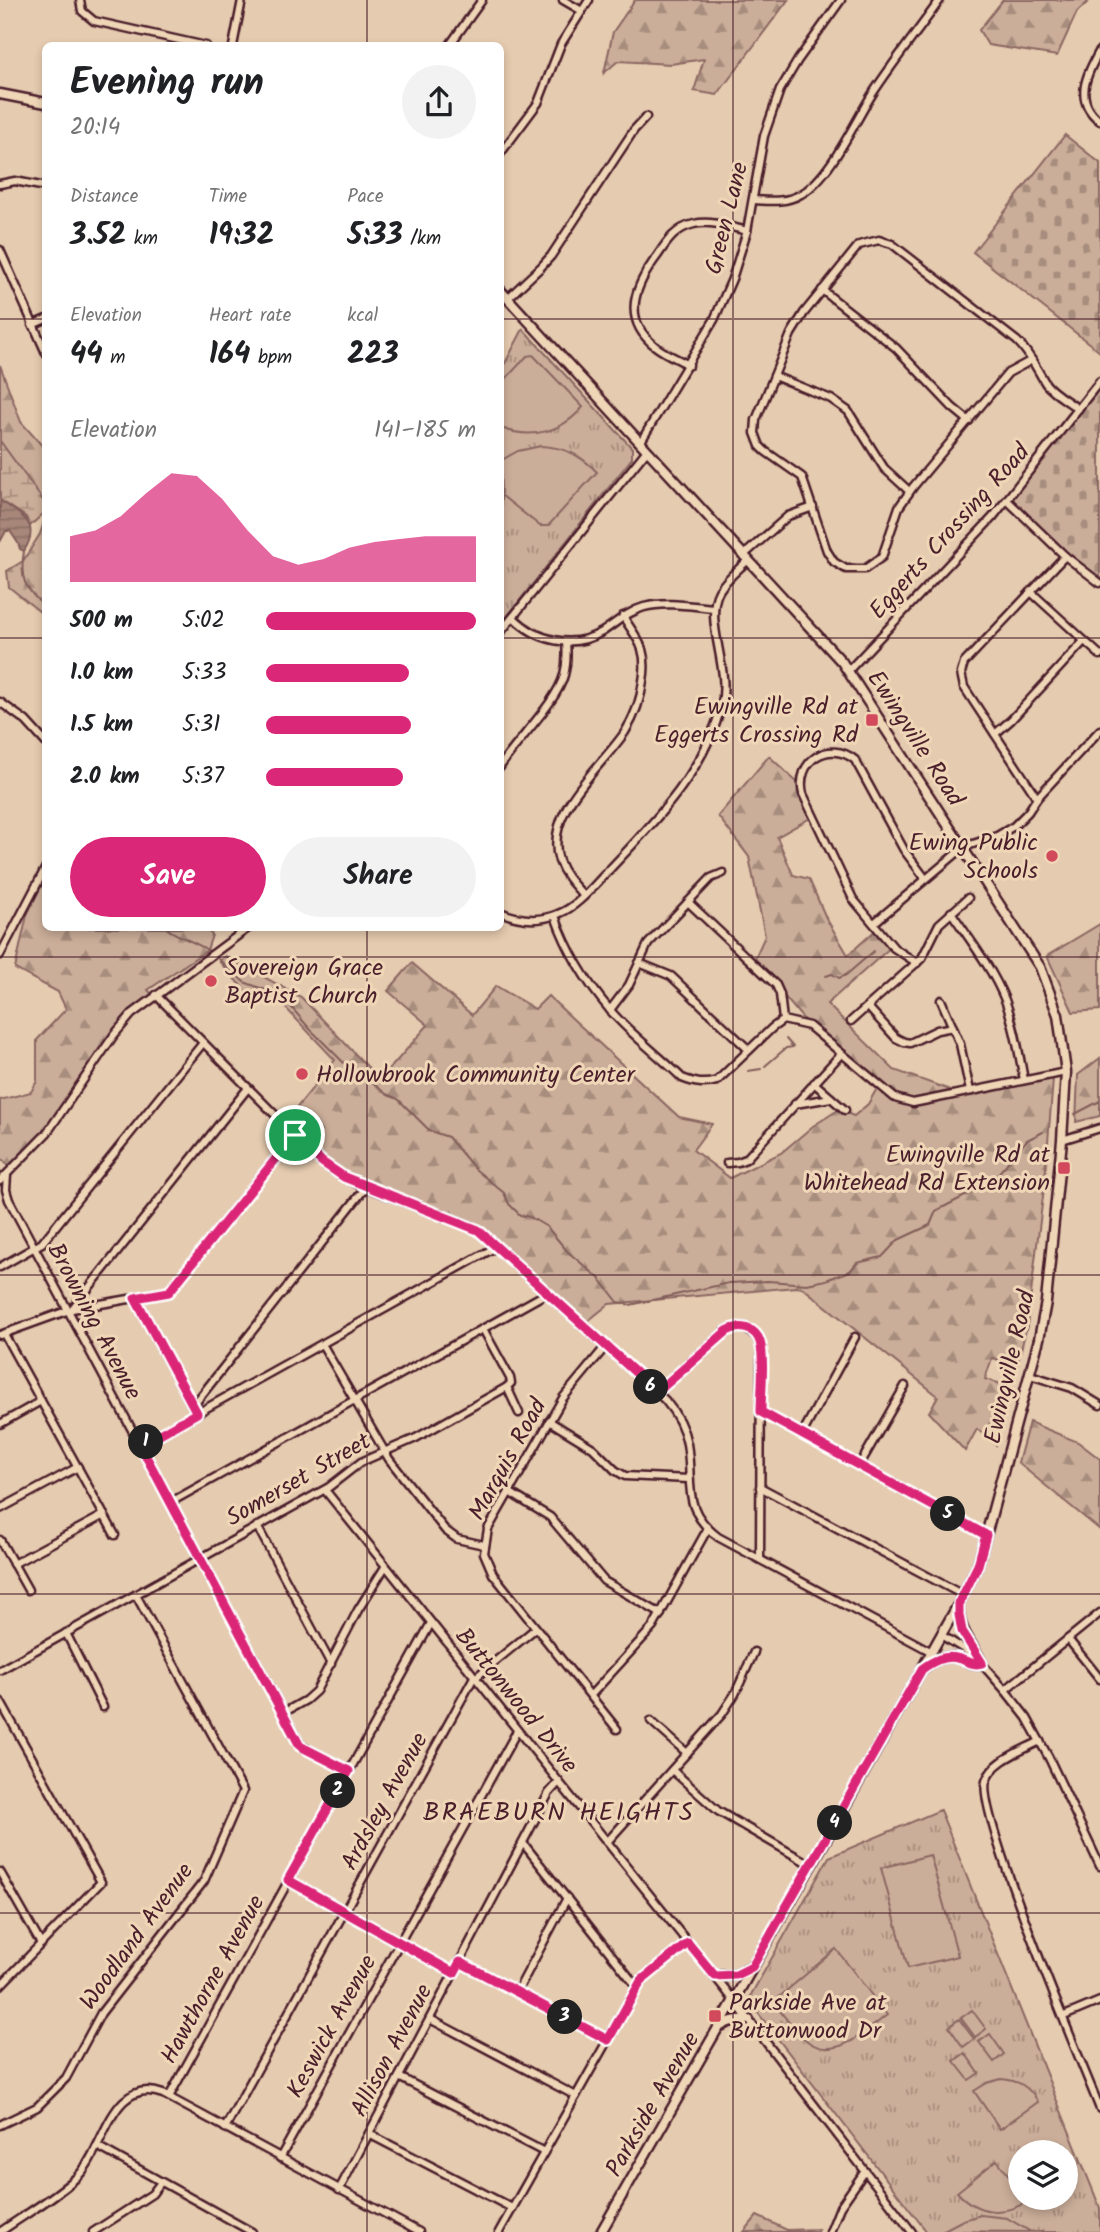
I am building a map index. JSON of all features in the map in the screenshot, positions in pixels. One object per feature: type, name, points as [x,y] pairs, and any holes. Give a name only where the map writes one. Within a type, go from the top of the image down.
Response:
[{"type":"main road","points":[[0,94],[42,102]]},
{"type":"main road","name":"Ewingville Road","points":[[504,294],[849,670],[1047,981],[1058,1015],[1066,1072],[1046,1302],[1030,1375],[981,1555]]},
{"type":"main road","name":"Parkside Avenue","points":[[601,2232],[932,1652],[981,1555]]},
{"type":"main road","points":[[922,1669],[948,1657],[957,1657],[977,1665],[982,1663],[962,1631],[961,1599]]},
{"type":"main road","points":[[715,1976],[736,1975],[752,1967]]},
{"type":"main road","points":[[716,2029],[735,2020],[749,2021]]},
{"type":"street","points":[[80,0],[85,16],[94,21],[188,42]]},
{"type":"street","points":[[234,42],[242,0]]},
{"type":"street","points":[[452,42],[482,0]]},
{"type":"street","points":[[563,0],[582,11]]},
{"type":"street","points":[[504,145],[538,103],[561,44],[589,0]]},
{"type":"street","name":"Green Lane","points":[[504,628],[643,446],[689,365],[725,297],[747,231],[764,136],[780,90],[841,0]]},
{"type":"street","points":[[754,200],[783,200],[802,194],[814,184],[940,0]]},
{"type":"street","points":[[1100,50],[1084,86],[1083,95],[1088,109],[1100,121]]},
{"type":"street","points":[[508,298],[551,256],[590,194],[646,117]]},
{"type":"street","points":[[0,184],[15,181],[42,186]]},
{"type":"street","points":[[689,365],[663,352],[645,335],[635,310],[638,285],[668,240],[686,227],[709,223],[747,231]]},
{"type":"street","points":[[1032,360],[1009,373],[909,491],[895,517],[886,551],[877,562],[859,570],[840,566],[827,551],[802,477],[765,451],[757,440],[756,421],[795,327],[854,249],[872,240],[892,244],[1017,341],[1032,360],[1051,389],[1078,409]]},
{"type":"street","points":[[0,250],[42,345]]},
{"type":"street","points":[[822,290],[897,348],[952,407],[969,421]]},
{"type":"street","points":[[32,326],[42,321]]},
{"type":"street","points":[[774,376],[831,399],[848,411],[884,468],[909,491]]},
{"type":"street","name":"Eggerts Crossing Road","points":[[849,670],[976,536],[1100,381]]},
{"type":"street","points":[[1007,500],[1065,555],[1100,583]]},
{"type":"street","points":[[504,913],[528,919],[555,916],[569,909],[662,812],[689,775],[722,706],[725,683],[714,608],[720,589],[746,558],[788,516],[813,507]]},
{"type":"street","points":[[1037,798],[962,683],[962,668],[1065,555]]},
{"type":"street","points":[[1031,592],[1100,655]]},
{"type":"street","points":[[513,617],[535,634],[566,642],[594,636],[643,607],[664,604],[714,608]]},
{"type":"street","points":[[584,896],[562,869],[557,850],[557,831],[564,812],[624,734],[640,699],[644,672],[643,651],[623,617]]},
{"type":"street","points":[[995,734],[1084,641]]},
{"type":"street","points":[[504,761],[561,683],[566,664],[566,642]]},
{"type":"street","points":[[0,702],[26,721],[42,739]]},
{"type":"street","points":[[874,923],[964,847],[1014,827],[1100,730]]},
{"type":"street","points":[[917,963],[894,948],[853,899],[803,794],[802,774],[813,758],[832,751],[845,753],[855,760],[904,850],[925,878]]},
{"type":"street","points":[[610,1010],[629,985],[648,944],[711,878],[723,873]]},
{"type":"street","points":[[0,955],[42,875]]},
{"type":"street","points":[[851,1021],[917,963],[926,953],[939,924],[968,898]]},
{"type":"street","points":[[688,902],[776,985],[780,994],[783,1020]]},
{"type":"street","points":[[951,912],[989,969],[1005,1000],[1014,1028],[1024,1080]]},
{"type":"street","points":[[555,916],[574,960],[610,1010],[681,1078],[705,1085],[717,1081],[783,1020]]},
{"type":"street","points":[[0,1181],[47,1133],[123,1024],[156,995],[244,931]]},
{"type":"street","points":[[639,963],[671,976],[749,1050]]},
{"type":"street","points":[[156,995],[334,1171],[366,1187],[470,1226],[657,1392],[673,1409],[683,1430],[688,1452],[689,1492],[694,1509],[708,1528],[718,1536],[932,1652]]},
{"type":"street","points":[[941,1000],[960,1044],[970,1091]]},
{"type":"street","points":[[868,1007],[896,1038],[904,1042],[953,1027]]},
{"type":"street","points":[[783,1020],[809,1026],[895,1098],[913,1102],[1066,1072]]},
{"type":"street","points":[[0,1266],[42,1243],[203,1043]]},
{"type":"street","points":[[727,1163],[746,1159],[841,1054]]},
{"type":"street","points":[[814,1083],[845,1110]]},
{"type":"street","points":[[70,1310],[248,1088]]},
{"type":"street","points":[[796,1104],[832,1098]]},
{"type":"street","points":[[1062,1140],[1100,1128]]},
{"type":"street","points":[[115,1535],[2,1334],[70,1310],[169,1292],[295,1135]]},
{"type":"street","points":[[7,1175],[6,1190],[9,1200]]},
{"type":"street","points":[[192,1406],[366,1187]]},
{"type":"street","points":[[0,1194],[9,1200]]},
{"type":"street","name":"Browning Avenue","points":[[9,1200],[300,1746],[349,1771]]},
{"type":"street","points":[[140,1445],[496,1247]]},
{"type":"street","points":[[170,1502],[547,1293]]},
{"type":"street","points":[[135,1298],[197,1413]]},
{"type":"street","points":[[657,1392],[727,1331],[743,1327],[753,1332],[760,1342],[760,1559]]},
{"type":"street","points":[[483,1329],[510,1378],[511,1383],[507,1387],[519,1413]]},
{"type":"street","points":[[802,1434],[855,1336]]},
{"type":"street","points":[[322,1344],[389,1459],[445,1530],[457,1539],[484,1545]]},
{"type":"street","name":"Marquis Road","points":[[606,1346],[570,1388],[549,1421],[488,1530],[484,1545],[486,1561],[493,1574],[617,1729]]},
{"type":"street","points":[[1030,1375],[1072,1388],[1100,1405]]},
{"type":"street","points":[[859,1466],[905,1386]]},
{"type":"street","name":"Somerset Street","points":[[0,1670],[325,1490],[361,1462],[416,1438],[507,1387]]},
{"type":"street","points":[[0,1424],[41,1401]]},
{"type":"street","points":[[761,1412],[986,1535]]},
{"type":"street","points":[[549,1421],[593,1448],[625,1476],[689,1479]]},
{"type":"street","points":[[0,1509],[78,1467]]},
{"type":"street","points":[[760,1487],[961,1599]]},
{"type":"street","name":"Buttonwood Drive","points":[[325,1490],[715,1976],[912,2232]]},
{"type":"street","points":[[509,1492],[550,1517],[604,1581],[661,1614]]},
{"type":"street","points":[[13,1564],[104,1515]]},
{"type":"street","points":[[257,1526],[331,1664]]},
{"type":"street","points":[[591,1695],[645,1638],[708,1528]]},
{"type":"street","points":[[0,1540],[28,1590]]},
{"type":"street","points":[[283,1713],[312,1696],[358,1610],[385,1567]]},
{"type":"street","name":"Woodland Avenue","points":[[0,2125],[37,2107],[66,2078],[101,2013],[204,1881],[243,1791],[136,1595]]},
{"type":"street","points":[[1005,1690],[1100,1613]]},
{"type":"street","name":"Hawthorne Avenue","points":[[169,2096],[431,1623]]},
{"type":"street","points":[[475,1677],[537,1628]]},
{"type":"street","points":[[66,1633],[103,1707]]},
{"type":"street","points":[[941,1635],[968,1650],[1005,1690],[1040,1741],[1100,1866]]},
{"type":"street","points":[[1068,1639],[1100,1679]]},
{"type":"street","points":[[607,1842],[729,1704],[754,1652]]},
{"type":"street","name":"Ardsley Avenue","points":[[225,2128],[475,1677]]},
{"type":"street","points":[[0,1701],[101,1882],[0,1986]]},
{"type":"street","points":[[651,1721],[687,1753]]},
{"type":"street","name":"Keswick Avenue","points":[[280,2158],[517,1731]]},
{"type":"street","points":[[1040,1741],[994,1768],[986,1780],[985,1794],[1010,1880],[1100,2109]]},
{"type":"street","points":[[672,1770],[718,1811],[811,1865]]},
{"type":"street","name":"Allison Avenue","points":[[339,2190],[523,1843],[550,1793],[559,1782]]},
{"type":"street","points":[[523,1843],[638,1987]]},
{"type":"street","points":[[0,1872],[41,1944]]},
{"type":"street","points":[[288,1880],[454,1973]]},
{"type":"street","points":[[517,1992],[567,1898]]},
{"type":"street","points":[[499,2232],[641,1981],[688,1943]]},
{"type":"street","points":[[460,1962],[608,2040]]},
{"type":"street","points":[[1063,2016],[1100,2001]]},
{"type":"street","points":[[430,2019],[576,2096]]},
{"type":"street","points":[[399,2077],[544,2152]]},
{"type":"street","points":[[0,2232],[71,2182],[87,2165],[117,2107],[126,2097],[134,2093],[153,2091],[169,2096],[414,2231]]},
{"type":"street","points":[[369,2134],[512,2208]]},
{"type":"street","points":[[97,2146],[251,2232]]},
{"type":"street","points":[[830,2232],[840,2207],[865,2171]]},
{"type":"street","points":[[93,2232],[152,2194],[161,2182]]},
{"type":"green space","points":[[635,0],[788,0],[717,95],[694,91],[704,59],[671,64],[618,61],[604,73],[613,32]]},
{"type":"green space","points":[[1003,0],[1090,0],[1077,12],[1057,56],[988,45],[979,30]]},
{"type":"green space","points":[[1065,135],[1100,163],[1100,352],[973,252]]},
{"type":"green space","points":[[523,329],[632,448],[632,458],[504,620],[504,365]]},
{"type":"green space","points":[[533,355],[583,407],[566,423],[556,428],[535,433],[504,429],[504,381],[527,356]]},
{"type":"green space","points":[[0,365],[21,422],[42,446],[42,499],[0,441]]},
{"type":"green space","points":[[1100,381],[1100,583],[1065,555],[1007,500]]},
{"type":"green space","points":[[0,441],[42,499],[42,515],[30,526],[26,517],[0,500]]},
{"type":"green space","points":[[541,446],[557,448],[572,453],[597,472],[548,526],[540,526],[504,497],[504,459],[518,451]]},
{"type":"green space","points":[[42,528],[42,614],[9,587],[7,571],[23,561]]},
{"type":"green space","points":[[769,756],[801,786],[812,817],[777,837],[793,875],[809,879],[826,918],[848,955],[877,929],[892,946],[827,1004],[894,1070],[961,1094],[1053,1079],[1045,1180],[1027,1326],[1017,1365],[992,1358],[985,1379],[1011,1387],[996,1445],[977,1429],[965,1451],[929,1412],[938,1396],[803,1288],[609,1304],[583,1325],[477,1230],[353,1183],[307,1149],[283,1125],[335,1060],[282,1004],[246,992],[219,961],[225,956],[301,997],[380,1080],[428,1025],[388,991],[412,963],[472,1015],[496,986],[535,1009],[548,996],[679,1117],[712,1124],[693,1150],[730,1178],[781,1153],[813,1126],[838,1110],[854,1116],[868,1104],[879,1085],[809,1026],[754,960],[765,936],[749,857],[718,816]]},
{"type":"green space","points":[[42,884],[42,931],[208,931],[212,935],[207,950],[148,990],[156,999],[124,1026],[13,1171],[0,1157],[0,1100],[31,1092],[37,1081],[37,1040],[66,1009],[58,992],[15,969],[27,915]]},
{"type":"green space","points":[[1100,924],[1100,1010],[1073,1012],[1047,956]]},
{"type":"green space","points":[[1100,1058],[1100,1116],[1076,1122],[1078,1075]]},
{"type":"green space","points":[[1029,1422],[1078,1442],[1100,1459],[1100,1530],[1018,1463]]},
{"type":"green space","points":[[940,1810],[1073,2140],[1008,2140],[1008,2210],[1078,2210],[1078,2153],[1100,2208],[1100,2232],[927,2232],[748,2000],[829,1857]]},
{"type":"green space","points":[[930,1855],[958,1956],[908,1968],[881,1868]]},
{"type":"green space","points":[[836,1949],[887,2015],[841,2046],[820,2047],[799,2034],[773,2002]]},
{"type":"green space","points":[[972,2010],[986,2029],[975,2037],[961,2018]]},
{"type":"green space","points":[[959,2019],[974,2039],[963,2047],[949,2027]]},
{"type":"green space","points":[[990,2034],[1004,2054],[994,2062],[979,2042]]},
{"type":"green space","points":[[965,2053],[979,2073],[969,2080],[954,2061]]},
{"type":"green space","points":[[1001,2079],[1023,2085],[1038,2102],[1000,2129],[974,2091]]},
{"type":"green space","points":[[997,2160],[1008,2174],[1008,2209],[982,2209],[957,2192]]},
{"type":"green space","points":[[981,2215],[1007,2218],[1031,2232],[942,2231],[963,2220]]},
{"type":"green space","points":[[757,2216],[787,2230],[818,2229],[817,2232],[744,2232]]},
{"type":"shaded area","points":[[0,500],[21,515],[30,526],[31,533],[24,551],[20,549],[10,531],[6,531],[0,542]]},
{"type":"waterway","points":[[24,551],[22,569],[25,583],[42,604]]},
{"type":"waterway","points":[[171,931],[211,952]]},
{"type":"waterway","points":[[826,976],[832,974],[839,978],[846,975],[874,951]]},
{"type":"waterway","points":[[215,956],[244,982],[274,993],[286,1001],[349,1068],[386,1094],[398,1099],[430,1131],[448,1137],[475,1169],[504,1193],[509,1204],[520,1215],[530,1217],[547,1227],[568,1252],[600,1279],[618,1302],[630,1305],[729,1283],[768,1281],[807,1284],[850,1271],[857,1263],[882,1257],[898,1240],[930,1225],[936,1211],[990,1183],[1027,1140],[1043,1132]]},
{"type":"waterway","points":[[765,1066],[786,1048],[793,1047],[786,1039]]},
{"type":"waterway","points":[[748,1071],[761,1069]]},
{"type":"waterway","points":[[1075,1114],[1100,1101]]},
{"type":"place","name":"Ewingville Rd at Eggerts Crossing Rd","points":[[872,720]]},
{"type":"place","name":"Ewing Public Schools","points":[[1052,856]]},
{"type":"place","name":"Sovereign Grace Baptist Church","points":[[211,981]]},
{"type":"place","name":"Hollowbrook Community Center","points":[[302,1074]]},
{"type":"place","name":"Ewingville Rd at Whitehead Rd Extension","points":[[1064,1168]]},
{"type":"place","name":"Parkside Ave at Buttonwood Dr","points":[[715,2016]]},
{"type":"district","name":"BRAEBURN HEIGHTS","points":[[559,1811]]},
{"type":"route","points":[[295,1135],[322,1162],[357,1184],[478,1230],[657,1392],[727,1331],[738,1327],[749,1329],[757,1336],[761,1347],[761,1412],[986,1535],[978,1565],[959,1603],[962,1631],[982,1663],[977,1665],[957,1657],[948,1657],[922,1669],[752,1967],[736,1975],[715,1976],[688,1943],[641,1981],[608,2040],[460,1962],[454,1973],[288,1880],[349,1771],[300,1746],[140,1445],[197,1413],[135,1298],[169,1292],[295,1135]]}]
